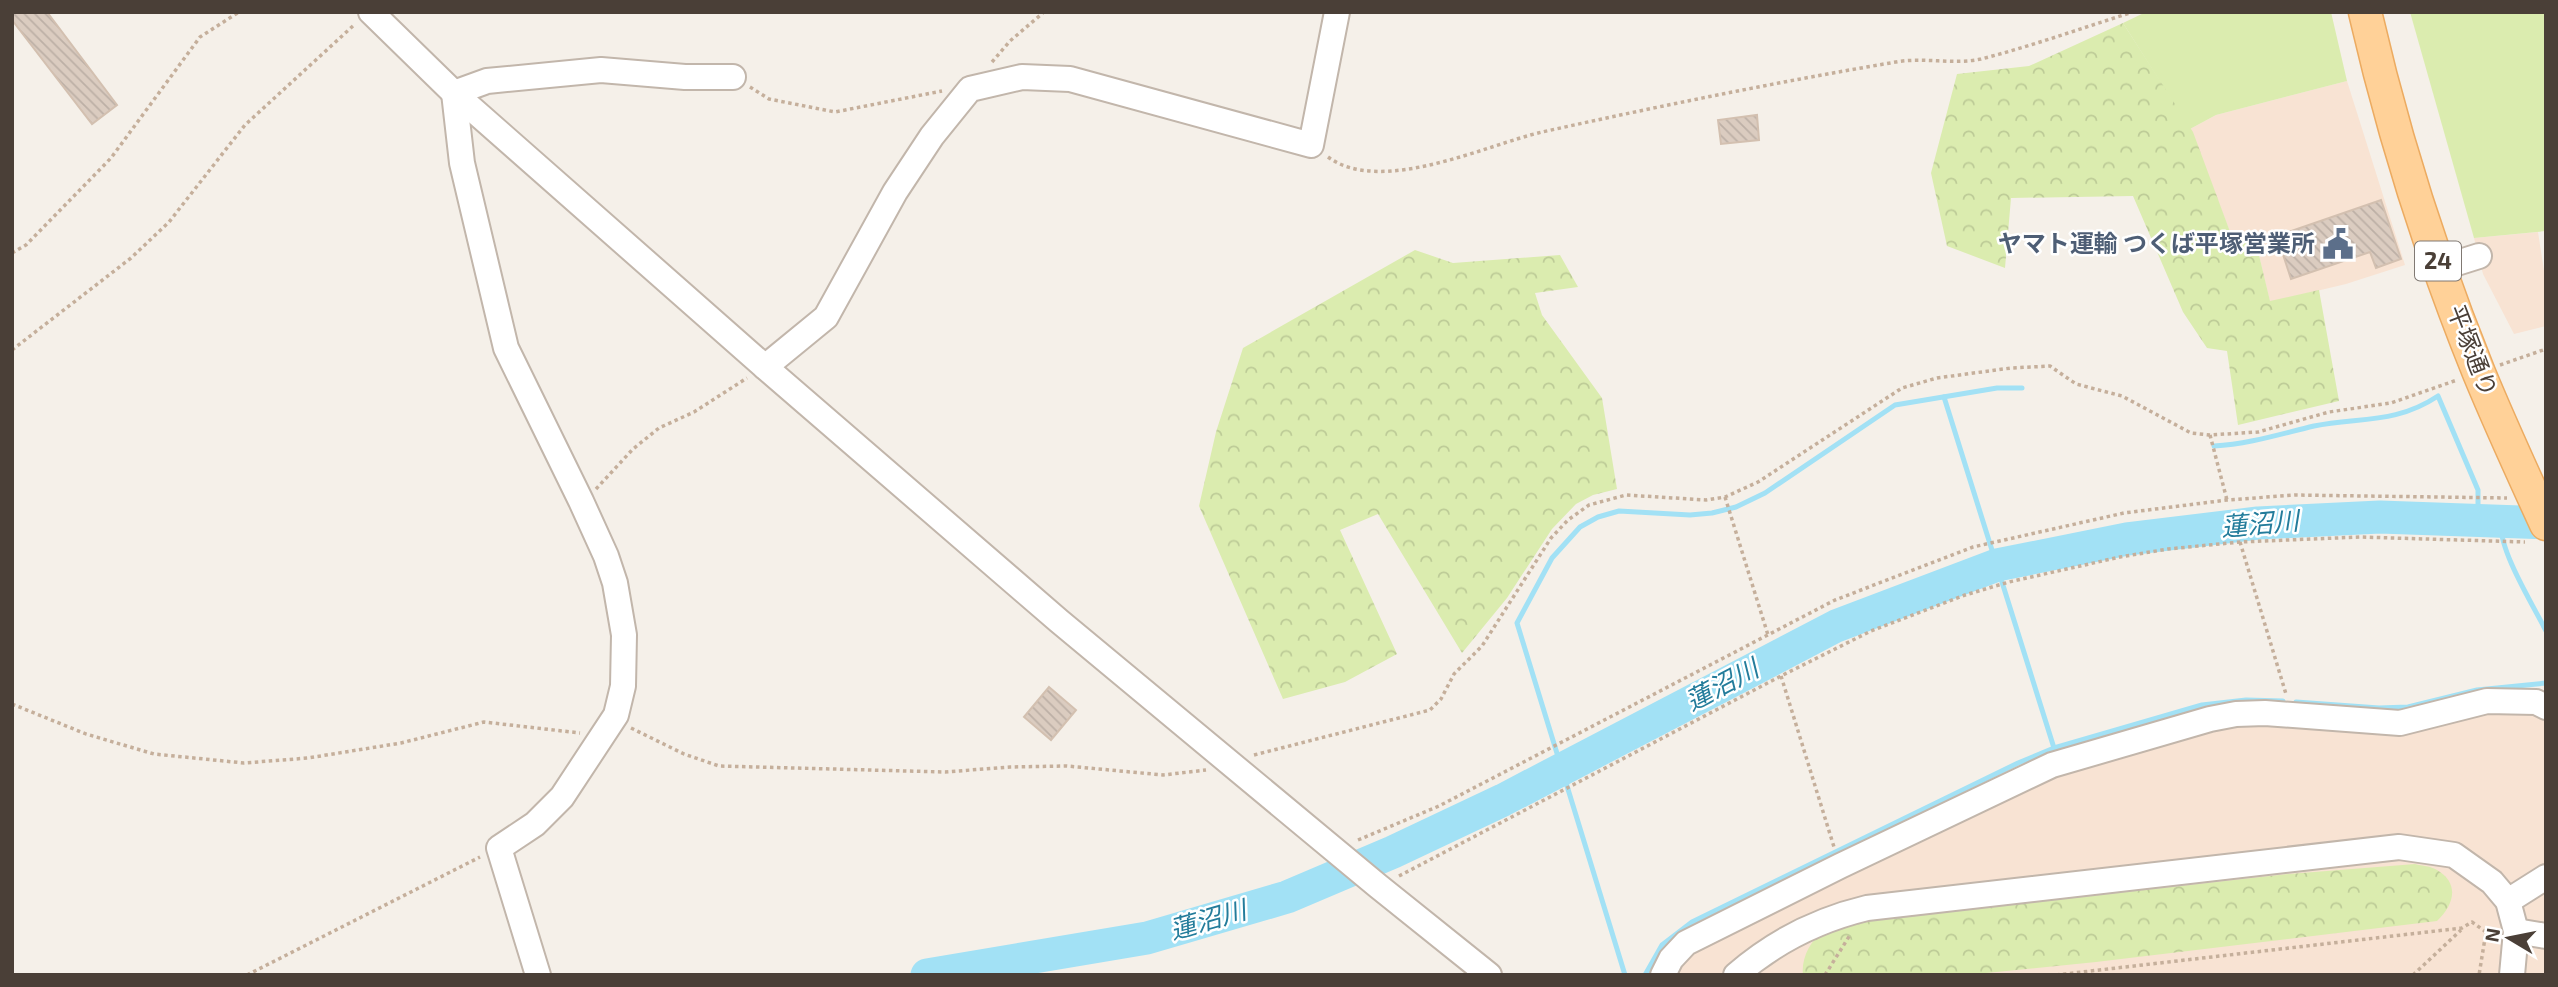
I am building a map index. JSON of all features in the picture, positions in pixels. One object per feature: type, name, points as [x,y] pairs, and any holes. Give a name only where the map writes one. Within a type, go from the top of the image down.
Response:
[{"type":"main road","name":"平塚通り","points":[[2365,12],[2400,145],[2528,516]]},
{"type":"street","points":[[765,367],[826,317],[895,192],[932,136],[970,89],[1021,77],[1070,79],[1311,145],[1337,12]]},
{"type":"street","points":[[364,17],[1059,621],[1489,975]]},
{"type":"street","points":[[454,93],[487,81],[601,70],[733,77]]},
{"type":"street","points":[[454,93],[462,163],[506,348],[582,501],[615,583],[624,635],[623,686],[610,725],[562,797],[535,824],[499,848],[538,975]]},
{"type":"street","points":[[2441,268],[2479,256]]},
{"type":"street","points":[[1663,975],[1677,950],[1686,943],[2052,765],[2210,719],[2236,714],[2400,723],[2487,701],[2536,702],[2546,707]]},
{"type":"street","points":[[1736,975],[1766,952],[1812,925],[1867,908],[2399,847],[2454,855],[2492,882],[2508,901],[2516,931],[2512,975]]},
{"type":"street","points":[[2508,901],[2546,877]]},
{"type":"street","points":[[2516,931],[2546,936]]},
{"type":"path","points":[[12,253],[26,245],[111,158],[200,37],[239,12]]},
{"type":"path","points":[[733,77],[769,99],[835,113],[922,97],[953,88],[970,89],[1010,41],[1044,12]]},
{"type":"path","points":[[1311,145],[1338,164],[1362,172],[1429,167],[1534,134],[1689,99],[1900,61],[1978,60],[2133,12]]},
{"type":"path","points":[[12,350],[131,258],[169,222],[246,125],[364,17]]},
{"type":"path","points":[[12,704],[86,734],[154,754],[244,763],[308,758],[401,743],[484,722],[539,730],[610,725],[632,729],[684,754],[719,766],[945,772],[1067,766],[1163,775],[1234,767],[1241,758],[1430,710],[1441,699],[1454,674],[1482,646],[1551,538],[1568,520],[1589,505],[1626,495],[1706,500],[1725,497],[1758,482],[1902,388],[1937,378],[2011,368],[2050,366],[2076,384],[2122,396],[2192,433],[2210,435],[2258,432],[2329,412],[2391,403],[2546,349]]},
{"type":"path","points":[[582,501],[633,449],[659,428],[694,412],[765,367]]},
{"type":"path","points":[[2210,435],[2227,500]]},
{"type":"path","points":[[1340,855],[1835,600],[1973,547],[2113,515],[2227,500],[2295,495],[2528,516]]},
{"type":"path","points":[[1725,497],[1768,635]]},
{"type":"path","points":[[1374,883],[1570,787],[1871,631],[1965,595],[2009,582],[2168,549],[2240,542],[2360,537],[2528,516]]},
{"type":"path","points":[[2240,542],[2292,715]]},
{"type":"path","points":[[1781,676],[1833,844]]},
{"type":"path","points":[[247,975],[499,848]]},
{"type":"path","points":[[1825,975],[1867,908]]},
{"type":"path","points":[[2413,975],[2462,928],[2472,922],[2486,932],[2479,975]]},
{"type":"path","points":[[2056,975],[2462,928]]},
{"type":"shaded area","points":[[2347,81],[2405,265],[2346,284],[2270,302],[2253,230],[2232,237],[2190,129],[2216,115]]},
{"type":"shaded area","points":[[2538,232],[2546,284],[2546,326],[2514,334],[2483,274],[2474,238]]},
{"type":"shaded area","points":[[2487,712],[2546,714],[2546,975],[1672,975],[1682,957],[2043,779],[2236,722]]},
{"type":"green space","points":[[2146,12],[2331,12],[2347,81],[2216,115],[2190,129],[2123,23]]},
{"type":"green space","points":[[2410,12],[2546,12],[2546,231],[2474,238]]},
{"type":"green space","points":[[2123,23],[2193,132],[2232,237],[2253,230],[2270,301],[2319,290],[2339,401],[2238,425],[2227,351],[2207,348],[2183,312],[2133,196],[2011,198],[2005,268],[1947,246],[1931,173],[1957,74],[2029,66]]},
{"type":"green space","points":[[1415,250],[1453,263],[1560,255],[1578,287],[1535,293],[1542,315],[1602,398],[1617,489],[1593,495],[1576,504],[1552,529],[1507,598],[1462,653],[1378,514],[1340,530],[1397,654],[1345,682],[1283,699],[1199,506],[1216,432],[1243,348]]},
{"type":"green space","points":[[2415,864],[2435,869],[2445,876],[2452,888],[2447,909],[2437,921],[1966,975],[1803,975],[1805,956],[1815,939],[1824,931],[1846,925],[2289,874]]},
{"type":"building","points":[[12,12],[47,12],[117,105],[92,124],[12,20]]},
{"type":"building","points":[[1757,115],[1759,140],[1721,144],[1718,120]]},
{"type":"building","name":"ヤマト運輸 つくば平塚営業所","points":[[2381,200],[2401,259],[2376,268],[2370,252],[2291,279],[2277,236]]},
{"type":"building","points":[[1049,687],[1076,710],[1051,740],[1024,717]]},
{"type":"waterway","points":[[1625,975],[1517,623],[1552,558],[1580,527],[1598,517],[1619,511],[1690,515],[1736,507],[1765,493],[1895,405],[1997,388],[2022,388]]},
{"type":"waterway","points":[[2214,446],[2252,441],[2331,423],[2392,415],[2422,405],[2438,396],[2478,490],[2478,520]]},
{"type":"waterway","points":[[1944,397],[2054,748]]},
{"type":"waterway","name":"蓮沼川","points":[[927,975],[1147,938],[1287,897],[1393,852],[1503,800],[1836,626],[1997,565],[2127,539],[2258,523],[2380,517],[2546,523]]},
{"type":"waterway","points":[[2501,522],[2510,561],[2546,631]]},
{"type":"waterway","points":[[2296,702],[2379,708],[2408,707],[2477,690],[2546,683]]},
{"type":"waterway","points":[[1645,975],[1662,945],[1692,922],[2018,763],[2054,748],[2202,705],[2246,700],[2283,701]]},
{"type":"place","name":"ヤマト運輸 つくば平塚営業所","points":[[2338,244]]}]
